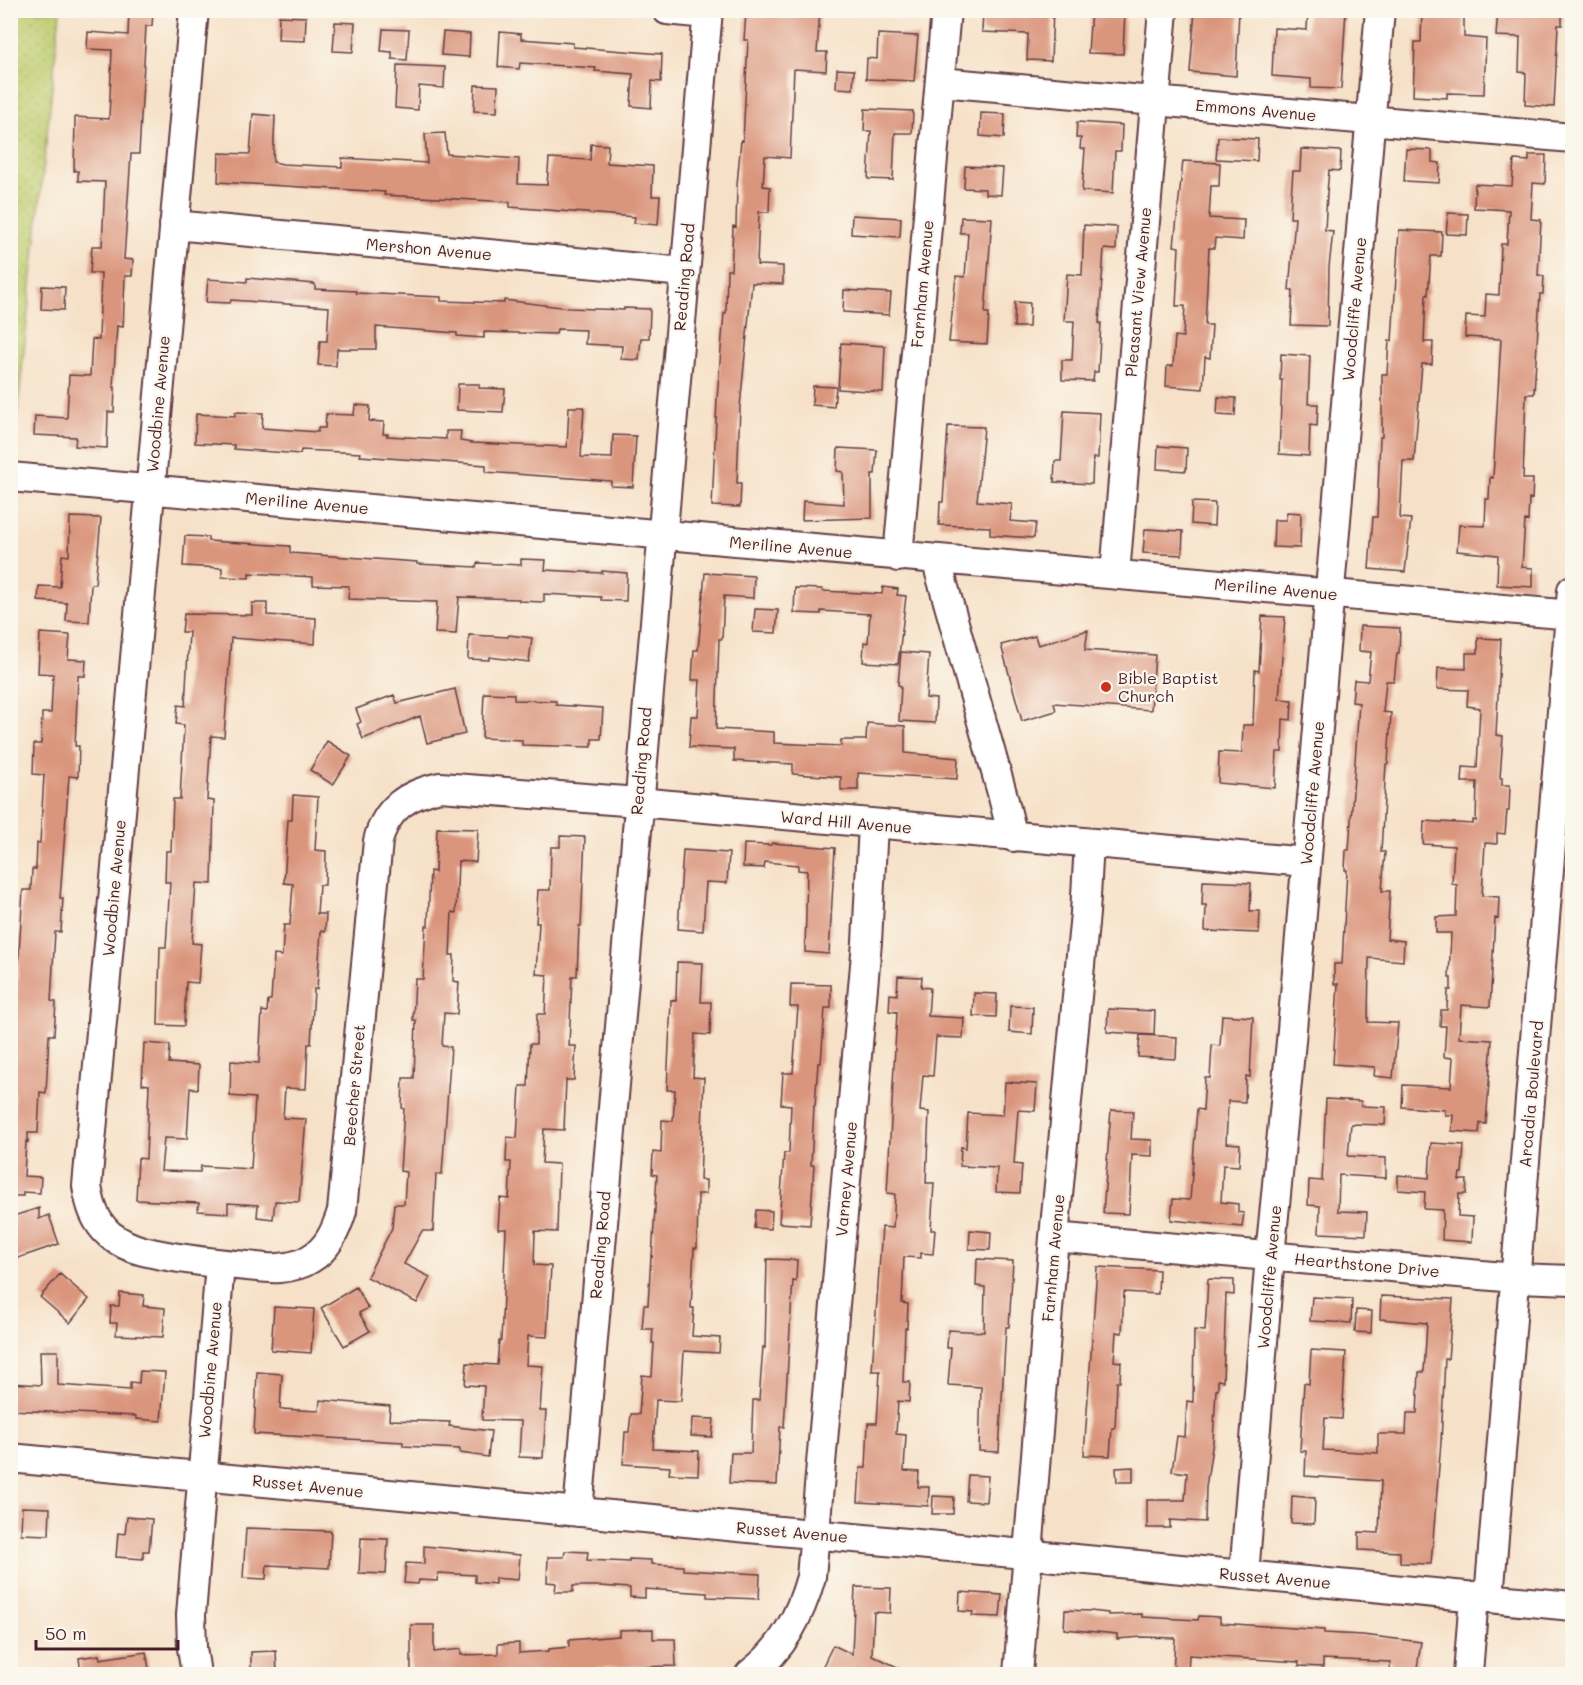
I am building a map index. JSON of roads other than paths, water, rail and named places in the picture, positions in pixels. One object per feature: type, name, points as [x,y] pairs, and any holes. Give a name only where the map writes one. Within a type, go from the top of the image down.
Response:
[{"type":"street","name":"Woodbine Avenue","points":[[194,10],[87,1186],[90,1205],[97,1220],[109,1234],[126,1246],[142,1251],[220,1264],[191,1615],[196,1674]]},
{"type":"street","points":[[667,10],[707,12]]},
{"type":"street","name":"Farnham Avenue","points":[[898,556],[946,10]]},
{"type":"street","name":"Pleasant View Avenue","points":[[1115,574],[1163,10]]},
{"type":"street","name":"Woodcliffe Avenue","points":[[1244,1575],[1380,10]]},
{"type":"street","name":"Reading Road","points":[[578,1512],[707,12]]},
{"type":"street","name":"Emmons Avenue","points":[[940,82],[1572,138]]},
{"type":"street","name":"Mershon Avenue","points":[[174,225],[684,272]]},
{"type":"street","name":"Meriline Avenue","points":[[10,477],[1466,607],[1572,607]]},
{"type":"street","points":[[936,559],[1013,837]]},
{"type":"street","name":"Arcadia Boulevard","points":[[1468,1674],[1482,1597],[1515,1278],[1572,607]]},
{"type":"street","name":"Ward Hill Avenue","points":[[393,811],[405,800],[421,792],[440,787],[638,802],[1306,862]]},
{"type":"street","name":"Beecher Street","points":[[220,1264],[277,1269],[294,1266],[310,1259],[325,1247],[337,1228],[342,1211],[378,842],[386,819],[393,811]]},
{"type":"street","name":"Varney Avenue","points":[[750,1674],[778,1648],[792,1627],[803,1605],[811,1577],[867,942],[873,824]]},
{"type":"street","name":"Farnham Avenue","points":[[1018,1674],[1054,1238],[1085,913],[1089,843]]},
{"type":"street","name":"Hearthstone Drive","points":[[1054,1238],[1515,1278],[1572,1280]]},
{"type":"street","name":"Russet Avenue","points":[[10,1458],[1572,1606]]},
{"type":"place","name":"Bible Baptist Church","points":[[1106,687]]}]
